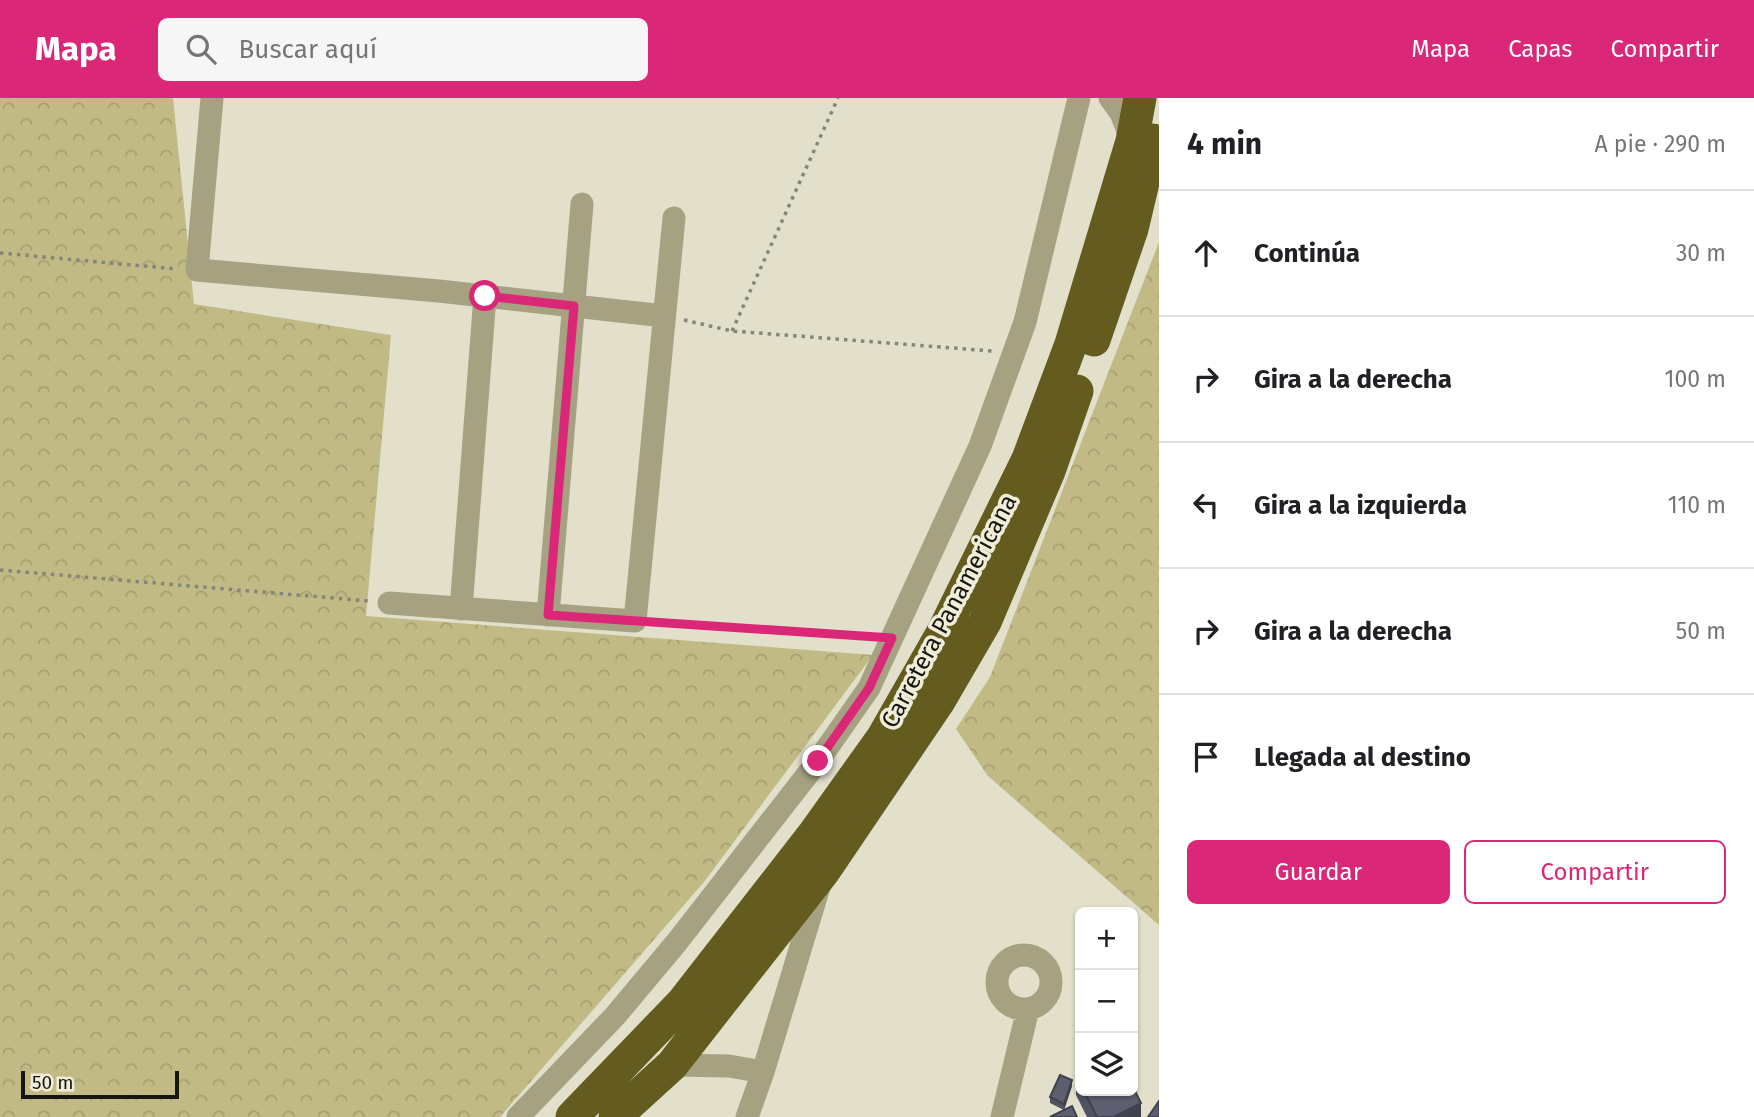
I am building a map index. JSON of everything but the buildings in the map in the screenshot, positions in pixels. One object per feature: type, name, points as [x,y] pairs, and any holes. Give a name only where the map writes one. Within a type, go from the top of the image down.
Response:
[{"type":"highway","name":"Carretera Panamericana","points":[[572,1117],[683,1002],[813,835],[884,737],[943,632],[1028,458],[1071,344],[1132,141],[1140,98]]},
{"type":"highway","name":"Carretera Panamericana","points":[[615,1117],[672,1065],[824,871],[939,701],[985,622],[1049,471],[1132,229],[1159,115]]},
{"type":"street","points":[[212,98],[197,271],[485,296],[664,316]]},
{"type":"street","points":[[518,1117],[615,1016],[737,868],[869,688],[981,446],[1025,322],[1079,98]]},
{"type":"street","points":[[1110,98],[1121,113],[1132,141]]},
{"type":"street","points":[[548,615],[582,204]]},
{"type":"street","points":[[389,603],[635,621],[674,218]]},
{"type":"street","points":[[461,608],[485,296]]},
{"type":"street","points":[[747,1117],[824,871]]},
{"type":"street","points":[[1002,1117],[1028,1009]]},
{"type":"street","points":[[672,1065],[729,1066],[763,1072]]},
{"type":"path","points":[[732,331],[838,98]]},
{"type":"path","points":[[0,253],[197,271]]},
{"type":"path","points":[[664,316],[732,331],[1014,352]]},
{"type":"path","points":[[0,570],[389,603]]},
{"type":"path","points":[[635,621],[892,638]]},
{"type":"green space","points":[[0,98],[173,98],[194,304],[391,335],[366,616],[873,655],[704,882],[500,1117],[0,1117]]},
{"type":"green space","points":[[1159,242],[1159,925],[988,776],[956,729],[990,677]]},
{"type":"route","points":[[485,296],[574,306],[548,615],[892,638],[869,688],[818,761]]}]
